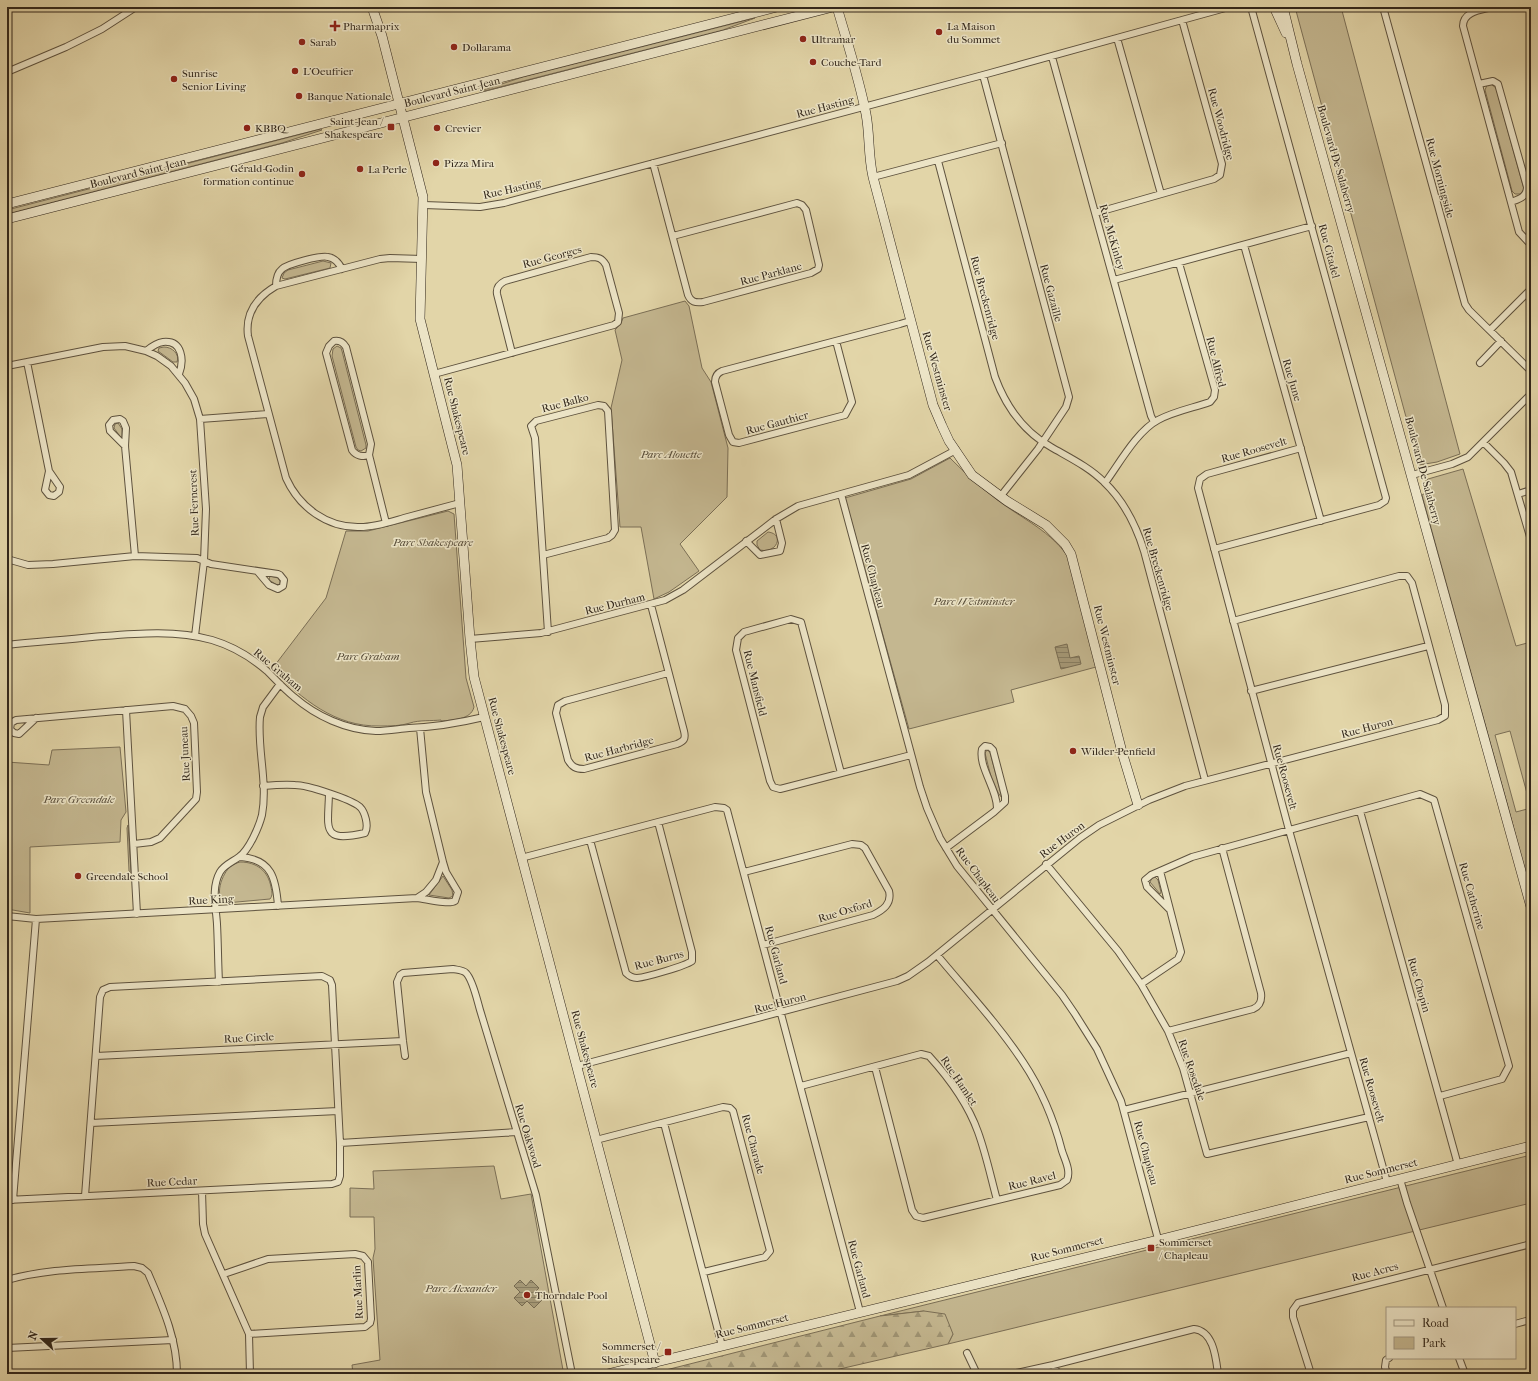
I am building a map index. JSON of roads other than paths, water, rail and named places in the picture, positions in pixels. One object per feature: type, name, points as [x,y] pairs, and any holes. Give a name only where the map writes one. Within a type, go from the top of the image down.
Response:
[{"type":"street","points":[[7,72],[102,29],[136,7]]},
{"type":"street","name":"Rue Shakespeare","points":[[372,7],[382,36],[421,185],[424,205],[420,320],[456,460],[474,677],[655,1362]]},
{"type":"street","name":"Boulevard Saint-Jean","points":[[7,204],[777,7]]},
{"type":"street","name":"Boulevard Saint-Jean","points":[[7,219],[833,7]]},
{"type":"street","name":"Rue Westminster","points":[[838,7],[864,107],[868,132],[870,165],[873,178],[935,412],[972,475],[1000,497],[1046,525],[1065,544],[1071,554],[1122,752],[1138,805]]},
{"type":"street","name":"Rue Hasting","points":[[424,205],[480,207],[494,205],[983,75],[1229,7]]},
{"type":"street","name":"Rue Citadel","points":[[1251,7],[1386,493],[1385,501],[1379,505],[1321,521]]},
{"type":"street","name":"Boulevard De Salaberry","points":[[1274,7],[1292,43]]},
{"type":"street","name":"Boulevard De Salaberry","points":[[1283,7],[1531,906]]},
{"type":"street","name":"Rue Morningside","points":[[1383,7],[1465,304],[1469,310],[1531,371]]},
{"type":"street","points":[[1493,7],[1467,15],[1463,23],[1519,232],[1531,245]]},
{"type":"street","name":"Rue Woodridge","points":[[1095,213],[1214,180],[1220,175],[1222,168],[1182,20]]},
{"type":"street","points":[[1117,38],[1160,194]]},
{"type":"street","name":"Rue McKinley","points":[[1052,56],[1151,416],[1154,422]]},
{"type":"street","name":"Rue Gazaille","points":[[983,75],[1069,397],[1066,408],[1043,442],[1000,497]]},
{"type":"street","points":[[1479,84],[1493,80],[1498,84],[1527,187],[1526,194],[1523,197],[1511,202]]},
{"type":"street","points":[[873,178],[1002,143]]},
{"type":"street","name":"Rue Breckenridge","points":[[938,161],[1000,389],[1017,418],[1043,442],[1079,462],[1105,483],[1125,507],[1139,536],[1205,780]]},
{"type":"street","name":"Rue Parklane","points":[[653,163],[690,300],[694,302],[703,302],[815,272],[820,265],[806,210],[797,203],[673,236]]},
{"type":"street","points":[[1114,280],[1312,226]]},
{"type":"street","name":"Rue June","points":[[1244,245],[1321,521]]},
{"type":"street","points":[[276,286],[279,272],[289,265],[324,256],[336,261],[342,269]]},
{"type":"street","name":"Rue Georges","points":[[434,374],[614,325],[618,322],[619,313],[604,261],[600,258],[591,257],[501,283],[496,290],[496,294],[512,352]]},
{"type":"street","points":[[422,259],[385,258],[276,286],[265,293],[254,304],[249,315],[247,325],[248,336],[286,478],[292,491],[302,503],[318,516],[336,524],[360,527],[386,524],[460,503]]},
{"type":"street","name":"Rue Alfred","points":[[1105,483],[1138,437],[1154,422],[1174,412],[1210,402],[1215,394],[1179,262]]},
{"type":"street","points":[[1490,330],[1531,289]]},
{"type":"street","name":"Rue Gauthier","points":[[836,341],[852,402],[845,415],[740,443],[733,442],[729,435],[715,382],[716,375],[719,372],[910,321]]},
{"type":"street","points":[[369,455],[360,456],[352,450],[326,353],[329,346],[334,341],[340,341],[346,347],[371,444],[369,455],[386,524]]},
{"type":"street","points":[[1480,363],[1501,341]]},
{"type":"street","points":[[146,351],[161,342],[174,345],[182,355],[182,364],[179,374]]},
{"type":"street","name":"Rue Ferncrest","points":[[7,366],[111,346],[131,347],[146,351],[167,363],[179,374],[189,388],[200,419],[206,509],[204,561],[194,636]]},
{"type":"street","points":[[27,362],[49,471]]},
{"type":"street","points":[[1412,475],[1461,461],[1471,455],[1531,394]]},
{"type":"street","name":"Rue Balko","points":[[543,555],[608,538],[612,536],[615,530],[608,411],[601,405],[536,421],[531,426],[534,438],[548,632]]},
{"type":"street","points":[[200,419],[268,414]]},
{"type":"street","points":[[1484,443],[1509,468],[1514,479],[1531,540]]},
{"type":"street","points":[[125,446],[135,556]]},
{"type":"street","name":"Rue Roosevelt","points":[[1301,448],[1207,474],[1200,479],[1198,488],[1251,691],[1387,1182]]},
{"type":"street","name":"Rue Durham","points":[[470,639],[548,632],[651,605],[677,595],[746,541],[776,519],[798,506],[909,475],[956,450]]},
{"type":"street","points":[[1518,494],[1531,490]]},
{"type":"street","name":"Rue Chapleau","points":[[841,494],[911,755],[927,808],[946,848],[957,866],[1075,1014],[1104,1063],[1124,1110],[1158,1240]]},
{"type":"street","points":[[746,541],[760,555],[780,551],[782,543],[776,519]]},
{"type":"street","points":[[1214,549],[1321,521]]},
{"type":"street","points":[[7,559],[28,565],[135,556],[197,558],[211,564],[258,572]]},
{"type":"street","name":"Rue Huron","points":[[577,1066],[897,981],[918,970],[1046,864],[1080,838],[1099,825],[1138,805],[1166,793],[1205,780],[1444,718],[1446,713],[1444,705],[1412,583],[1407,576],[1399,576],[1233,621]]},
{"type":"street","name":"Rue Harbridge","points":[[651,605],[684,731],[684,741],[584,769],[574,768],[571,765],[568,760],[556,713],[558,705],[565,701],[668,673]]},
{"type":"street","name":"Rue Mansfield","points":[[841,773],[801,622],[791,619],[744,632],[738,638],[736,650],[770,781],[773,787],[780,789],[911,755]]},
{"type":"street","name":"Rue Graham","points":[[7,645],[131,634],[194,636],[214,641],[241,653],[259,665],[295,698],[314,711],[325,718],[350,727],[376,731],[420,728],[450,725],[484,717]]},
{"type":"street","points":[[1251,691],[1428,646]]},
{"type":"street","points":[[219,982],[215,889],[220,872],[227,864],[240,857],[252,839],[259,824],[263,805],[264,786],[260,717],[263,707],[280,684]]},
{"type":"street","name":"Rue Juneau","points":[[36,718],[177,706],[188,712],[194,723],[196,799],[160,838],[151,842],[134,844]]},
{"type":"street","points":[[126,710],[137,914]]},
{"type":"street","name":"Rue King","points":[[7,916],[36,919],[417,898],[449,903],[455,901],[458,892],[446,872],[426,792],[420,728]]},
{"type":"street","points":[[946,848],[997,809],[1005,802],[1005,796],[993,750],[990,747],[985,746],[981,753],[996,800],[997,809]]},
{"type":"street","points":[[264,786],[296,784],[329,794],[352,802],[359,806],[363,811],[367,826],[365,833],[349,837],[335,836],[330,833],[328,827],[329,794]]},
{"type":"street","name":"Rue Catherine","points":[[1170,910],[1145,884],[1147,877],[1192,857],[1420,794],[1434,800],[1509,1066],[1502,1079],[1440,1096]]},
{"type":"street","name":"Rue Garland","points":[[521,858],[715,807],[724,808],[729,814],[860,1312]]},
{"type":"street","name":"Rue Chopin","points":[[1360,811],[1458,1164]]},
{"type":"street","name":"Rue Burns","points":[[590,840],[626,973],[628,976],[638,978],[688,964],[692,961],[693,957],[658,822]]},
{"type":"street","name":"Rue Oxford","points":[[744,872],[852,844],[857,844],[865,848],[890,891],[889,902],[879,912],[873,915],[763,945]]},
{"type":"street","points":[[1168,1031],[1257,1008],[1261,1001],[1261,993],[1222,848]]},
{"type":"street","points":[[240,857],[258,861],[271,872],[276,883],[278,906]]},
{"type":"street","points":[[417,898],[426,892],[436,880],[443,862]]},
{"type":"street","name":"Rue Rosedale","points":[[1046,864],[1118,951],[1141,984],[1168,1031],[1191,1093],[1206,1154],[1369,1117]]},
{"type":"street","points":[[1141,984],[1180,956],[1181,949],[1160,871]]},
{"type":"street","points":[[10,1200],[36,919]]},
{"type":"street","name":"Rue Ravel","points":[[875,1067],[914,1214],[920,1218],[1064,1183],[1067,1180],[1068,1172],[1051,1117],[1029,1072],[1012,1046],[937,955]]},
{"type":"street","name":"Rue Oakwood","points":[[402,1041],[397,982],[400,975],[403,973],[454,970],[462,971],[468,976],[480,1010],[536,1194],[572,1374]]},
{"type":"street","points":[[85,1196],[100,996],[103,990],[110,987],[322,976],[329,978],[332,985],[340,1143],[517,1132]]},
{"type":"street","points":[[402,1041],[405,1056]]},
{"type":"street","name":"Rue Circle","points":[[96,1056],[402,1041]]},
{"type":"street","points":[[1124,1110],[1351,1053]]},
{"type":"street","name":"Rue Hamlet","points":[[801,1086],[921,1054],[929,1056],[952,1084],[972,1118],[979,1133],[997,1200]]},
{"type":"street","name":"Rue Charade","points":[[596,1140],[723,1107],[730,1108],[735,1114],[770,1251],[765,1257],[762,1258],[704,1272]]},
{"type":"street","points":[[91,1123],[338,1111]]},
{"type":"street","points":[[664,1123],[704,1272],[722,1346]]},
{"type":"street","name":"Rue Cedar","points":[[10,1200],[332,1184],[338,1182],[340,1176],[340,1143]]},
{"type":"street","name":"Rue Sommerset","points":[[607,1374],[1158,1240],[1531,1146]]},
{"type":"street","points":[[1400,1179],[1443,1307]]},
{"type":"street","points":[[202,1191],[203,1229],[249,1334],[250,1374]]},
{"type":"street","name":"Rue Acres","points":[[1311,1374],[1293,1317],[1293,1310],[1298,1303],[1430,1268],[1531,1244]]},
{"type":"street","name":"Rue Marlin","points":[[224,1274],[260,1261],[276,1258],[355,1254],[363,1256],[368,1262],[371,1319],[366,1328],[249,1334]]},
{"type":"street","points":[[7,1280],[31,1273],[47,1271],[134,1266],[142,1268],[148,1273],[167,1319],[177,1357],[177,1374]]},
{"type":"street","points":[[1516,1324],[1526,1321],[1531,1322]]},
{"type":"street","points":[[1012,1374],[1194,1329],[1203,1331],[1210,1340],[1218,1374]]},
{"type":"street","points":[[7,1348],[173,1340]]},
{"type":"street","points":[[966,1353],[977,1374]]},
{"type":"street","points":[[1387,1374],[1385,1367],[1388,1359]]},
{"type":"street","points":[[1459,1359],[1465,1374]]},
{"type":"street","points":[[1053,1365],[1058,1374]]},
{"type":"place","name":"Pharmaprix","points":[[335,26]]},
{"type":"place","name":"La Maison du Sommet","points":[[939,32]]},
{"type":"place","name":"Ultramar","points":[[803,39]]},
{"type":"place","name":"Sarab","points":[[302,42]]},
{"type":"place","name":"Dollarama","points":[[454,47]]},
{"type":"place","name":"Couche-Tard","points":[[813,62]]},
{"type":"place","name":"L'Oeufrier","points":[[295,71]]},
{"type":"place","name":"Sunrise Senior Living","points":[[174,79]]},
{"type":"place","name":"Banque Nationale","points":[[299,96]]},
{"type":"place","name":"Saint-Jean / Shakespeare","points":[[391,127]]},
{"type":"place","name":"KBBQ","points":[[247,128]]},
{"type":"place","name":"Crevier","points":[[437,128]]},
{"type":"place","name":"Pizza Mira","points":[[436,163]]},
{"type":"place","name":"La Perle","points":[[360,169]]},
{"type":"place","name":"Gérald-Godin formation continue","points":[[302,174]]},
{"type":"place","name":"Wilder-Penfield","points":[[1073,751]]},
{"type":"place","name":"Greendale School","points":[[78,876]]},
{"type":"place","name":"Sommerset / Chapleau","points":[[1151,1248]]},
{"type":"place","name":"Thorndale Pool","points":[[527,1295]]},
{"type":"place","name":"Sommerset / Shakespeare","points":[[668,1352]]},
{"type":"park label","name":"Parc Alouette","points":[[671,454]]},
{"type":"park label","name":"Parc Shakespeare","points":[[433,542]]},
{"type":"park label","name":"Parc Westminster","points":[[974,601]]},
{"type":"park label","name":"Parc Graham","points":[[368,656]]},
{"type":"park label","name":"Parc Greendale","points":[[79,799]]},
{"type":"park label","name":"Parc Alexander","points":[[461,1288]]}]
